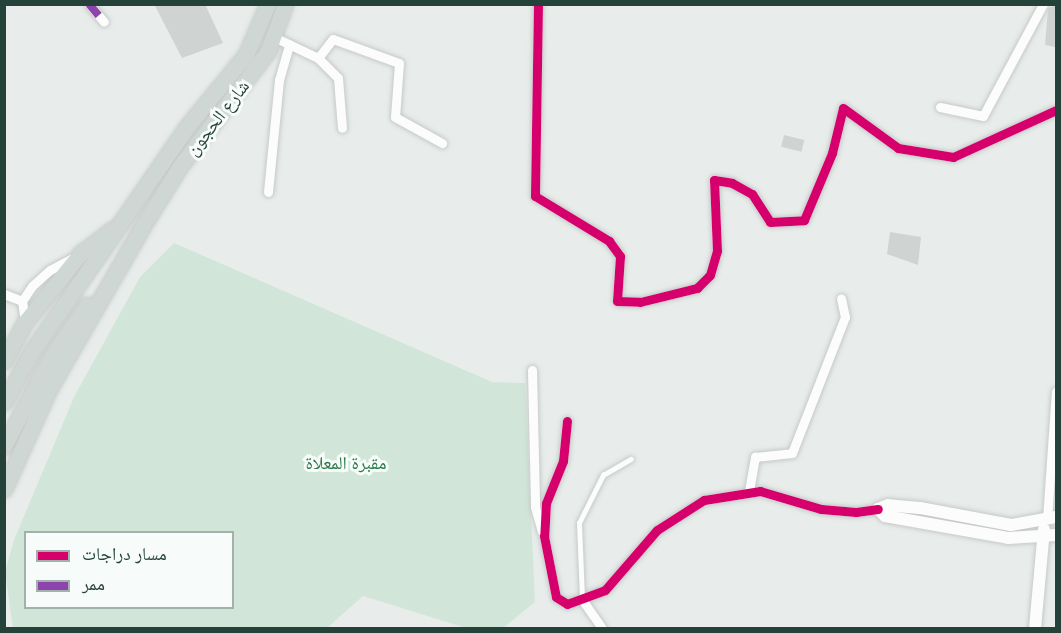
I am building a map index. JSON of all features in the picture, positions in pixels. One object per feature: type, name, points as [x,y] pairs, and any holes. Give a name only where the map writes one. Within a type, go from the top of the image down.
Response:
[{"type":"main road","name":"شارع الحجون","points":[[4,402],[33,350],[127,218],[186,128],[246,55],[268,4]]},
{"type":"main road","name":"شارع الحجون","points":[[142,226],[180,166],[249,78],[273,37],[285,4]]},
{"type":"main road","points":[[4,361],[25,322],[80,254],[127,218]]},
{"type":"main road","points":[[4,446],[51,357],[142,226]]},
{"type":"main road","points":[[4,489],[49,389],[142,226]]},
{"type":"street","points":[[89,4],[104,22]]},
{"type":"street","points":[[538,4],[535,196],[609,241],[620,256],[617,301],[640,302],[697,288],[710,275],[717,252],[714,180],[732,183],[752,194],[770,222],[804,220],[832,153],[843,108],[898,148],[953,157],[1056,110]]},
{"type":"street","points":[[940,107],[982,116],[1042,4]]},
{"type":"street","points":[[273,37],[318,58],[338,78],[342,128]]},
{"type":"street","points":[[318,58],[333,39],[399,63],[395,117],[442,143]]},
{"type":"street","points":[[268,192],[279,80],[289,44]]},
{"type":"street","points":[[22,301],[50,270],[80,254]]},
{"type":"street","points":[[4,294],[22,301]]},
{"type":"street","points":[[749,491],[755,457],[792,453],[845,317],[841,298]]},
{"type":"street","points":[[22,301],[25,322]]},
{"type":"street","points":[[532,370],[535,507],[544,536],[556,597],[567,604],[583,601],[605,590],[657,530],[704,500],[749,491],[791,497],[821,509],[856,513],[888,505],[921,508],[1011,525],[1052,518]]},
{"type":"street","points":[[1035,628],[1043,536],[1052,518],[1056,391]]},
{"type":"street","points":[[544,536],[546,503],[563,461],[567,421]]},
{"type":"street","points":[[878,509],[885,516],[1008,538],[1056,535]]},
{"type":"street","points":[[583,601],[602,628]]},
{"type":"lane","points":[[583,601],[579,523],[603,475],[631,459]]},
{"type":"green space","name":"مقبرة المعلاة","points":[[174,243],[492,382],[525,383],[535,602],[503,628],[466,628],[363,596],[327,628],[13,628],[5,572],[14,540],[74,397],[140,277]]},
{"type":"building","points":[[154,4],[205,4],[223,43],[182,58]]},
{"type":"building","points":[[1056,4],[1056,47],[1045,45],[1048,9]]},
{"type":"building","points":[[784,135],[804,140],[801,152],[781,147]]},
{"type":"building","points":[[890,232],[921,237],[918,265],[887,254]]},
{"type":"marked path","points":[[89,4],[104,22]]},
{"type":"cycle path","points":[[538,4],[535,196],[609,241],[620,256],[617,301],[640,302],[697,288],[710,275],[717,251],[714,180],[732,183],[752,194],[770,222],[804,220],[832,153],[843,108],[898,148],[953,157],[1056,110]]},
{"type":"cycle path","points":[[567,421],[563,461],[546,503],[544,536],[556,597],[567,604],[605,590],[657,530],[704,500],[760,491],[821,509],[856,512],[878,509]]}]
